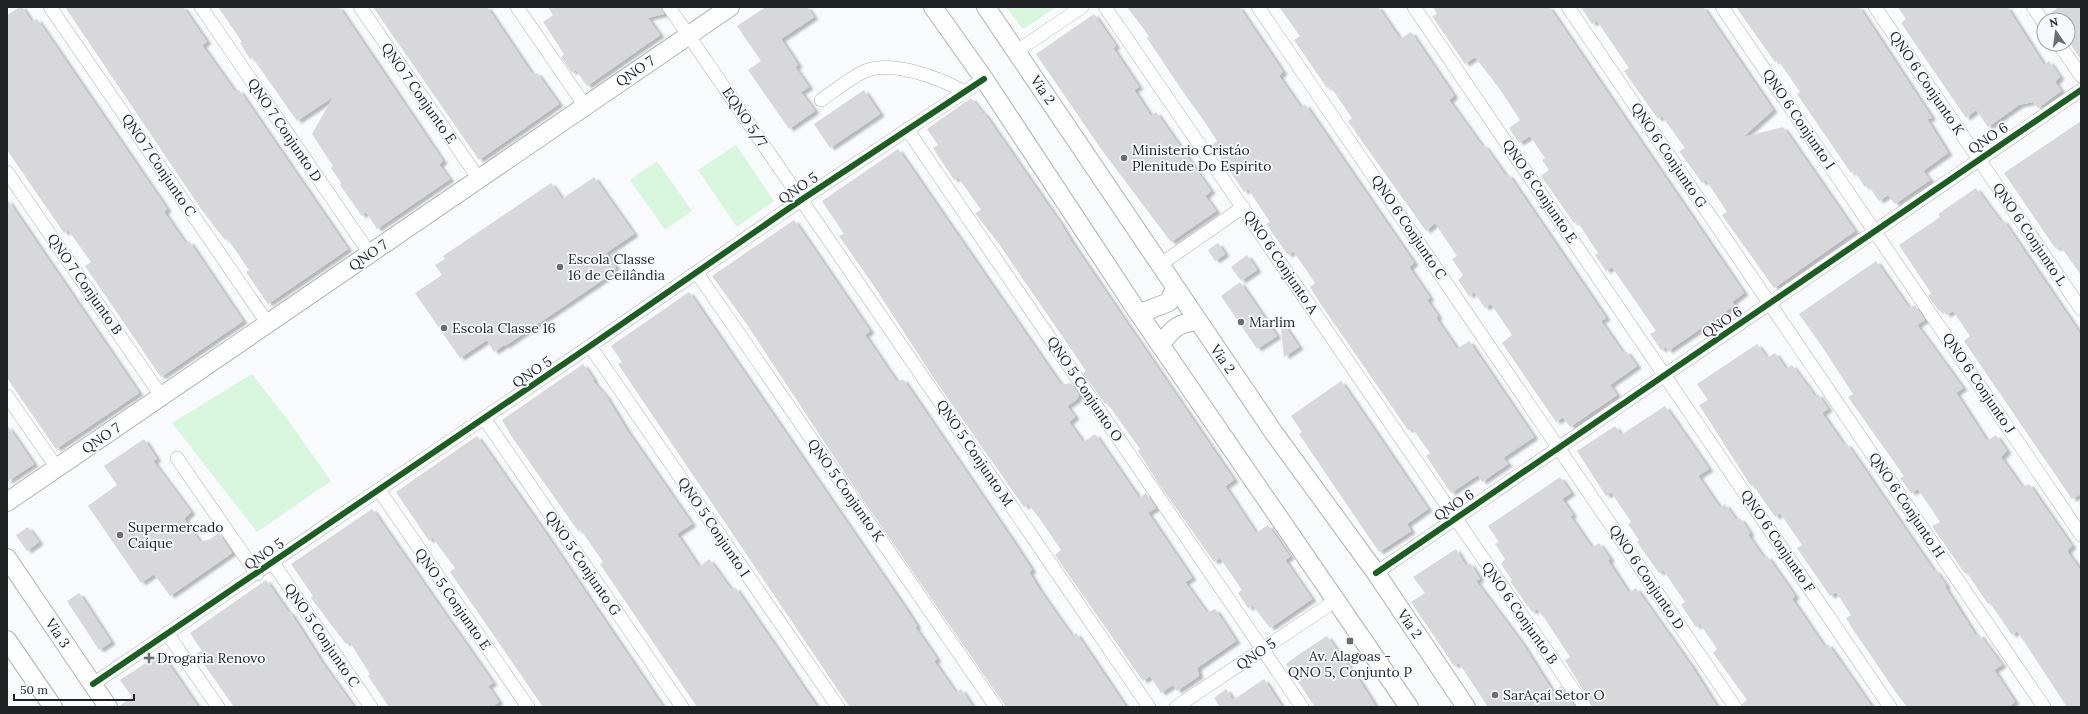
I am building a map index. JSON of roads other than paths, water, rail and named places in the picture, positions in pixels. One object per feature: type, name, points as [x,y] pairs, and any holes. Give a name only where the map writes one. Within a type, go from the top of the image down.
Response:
[{"type":"main road","name":"QNO 7","points":[[7,502],[370,254],[478,178],[730,7]]},
{"type":"main road","points":[[933,7],[984,79],[1137,311],[1162,344],[1409,707]]},
{"type":"main road","name":"Via 2","points":[[986,7],[1274,433],[1376,573],[1466,707]]},
{"type":"main road","points":[[1137,311],[1146,311],[1169,302],[1175,288]]},
{"type":"main road","points":[[1162,344],[1174,327],[1187,322],[1198,321]]},
{"type":"main road","name":"Via 3","points":[[7,558],[108,707]]},
{"type":"main road","points":[[7,640],[53,707]]},
{"type":"street","name":"QNO 7 Conjunto C","points":[[50,7],[268,324]]},
{"type":"street","name":"QNO 7 Conjunto D","points":[[201,7],[370,254]]},
{"type":"street","name":"QNO 7 Conjunto E","points":[[360,7],[478,178]]},
{"type":"street","points":[[517,7],[585,106]]},
{"type":"street","name":"EQNO 5/7","points":[[669,7],[801,200]]},
{"type":"street","points":[[1017,51],[1082,7]]},
{"type":"street","name":"QNO 6 Conjunto A","points":[[1105,7],[1455,519]]},
{"type":"street","name":"QNO 6 Conjunto C","points":[[1258,7],[1559,448]]},
{"type":"street","name":"QNO 6 Conjunto E","points":[[1414,7],[1665,375]]},
{"type":"street","name":"QNO 6 Conjunto G","points":[[1568,7],[1770,304]]},
{"type":"street","name":"QNO 6 Conjunto I","points":[[1722,7],[1876,231]]},
{"type":"street","name":"QNO 6 Conjunto K","points":[[1875,7],[1979,159]]},
{"type":"street","points":[[2064,52],[2081,76]]},
{"type":"street","points":[[821,100],[865,70],[892,68],[942,80],[963,91]]},
{"type":"street","name":"QNO 5","points":[[93,684],[273,563],[697,273],[801,200],[963,91],[984,79]]},
{"type":"street","name":"QNO 6","points":[[1376,573],[2081,90]]},
{"type":"street","name":"QNO 5 Conjunto O","points":[[907,129],[1302,707]]},
{"type":"street","name":"QNO 6 Conjunto L","points":[[1979,159],[2081,309]]},
{"type":"street","name":"QNO 7 Conjunto B","points":[[7,172],[162,396]]},
{"type":"street","name":"QNO 5 Conjunto M","points":[[801,200],[1149,707]]},
{"type":"street","points":[[1161,264],[1243,207]]},
{"type":"street","name":"QNO 6 Conjunto J","points":[[1876,231],[2081,535]]},
{"type":"street","name":"QNO 5 Conjunto K","points":[[697,273],[996,707]]},
{"type":"street","name":"QNO 6 Conjunto H","points":[[1770,304],[2044,707]]},
{"type":"street","name":"QNO 5 Conjunto I","points":[[590,346],[838,707]]},
{"type":"street","name":"QNO 6 Conjunto F","points":[[1665,375],[1890,707]]},
{"type":"street","points":[[7,396],[57,468]]},
{"type":"street","name":"QNO 5 Conjunto G","points":[[484,418],[682,707]]},
{"type":"street","name":"QNO 6 Conjunto D","points":[[1559,448],[1735,707]]},
{"type":"street","points":[[178,458],[256,574]]},
{"type":"street","name":"QNO 5 Conjunto E","points":[[379,490],[528,707]]},
{"type":"street","name":"QNO 6 Conjunto B","points":[[1455,519],[1584,707]]},
{"type":"street","name":"QNO 5 Conjunto C","points":[[273,563],[371,707]]},
{"type":"street","name":"QNO 5","points":[[1176,707],[1335,600]]},
{"type":"street","points":[[167,634],[218,707]]},
{"type":"place","name":"Ministerio Cristáo Plenitude Do Espirito","points":[[1124,158]]},
{"type":"place","name":"Escola Classe 16 de Ceilândia","points":[[560,267]]},
{"type":"place","name":"Marlim","points":[[1241,322]]},
{"type":"place","name":"Escola Classe 16","points":[[444,328]]},
{"type":"place","name":"Supermercado Caíque","points":[[120,535]]},
{"type":"place","name":"Av. Alagoas - QNO 5, Conjunto P","points":[[1350,641]]},
{"type":"place","name":"Drogaria Renovo","points":[[149,658]]},
{"type":"place","name":"SarAçaí Setor O","points":[[1495,695]]}]
